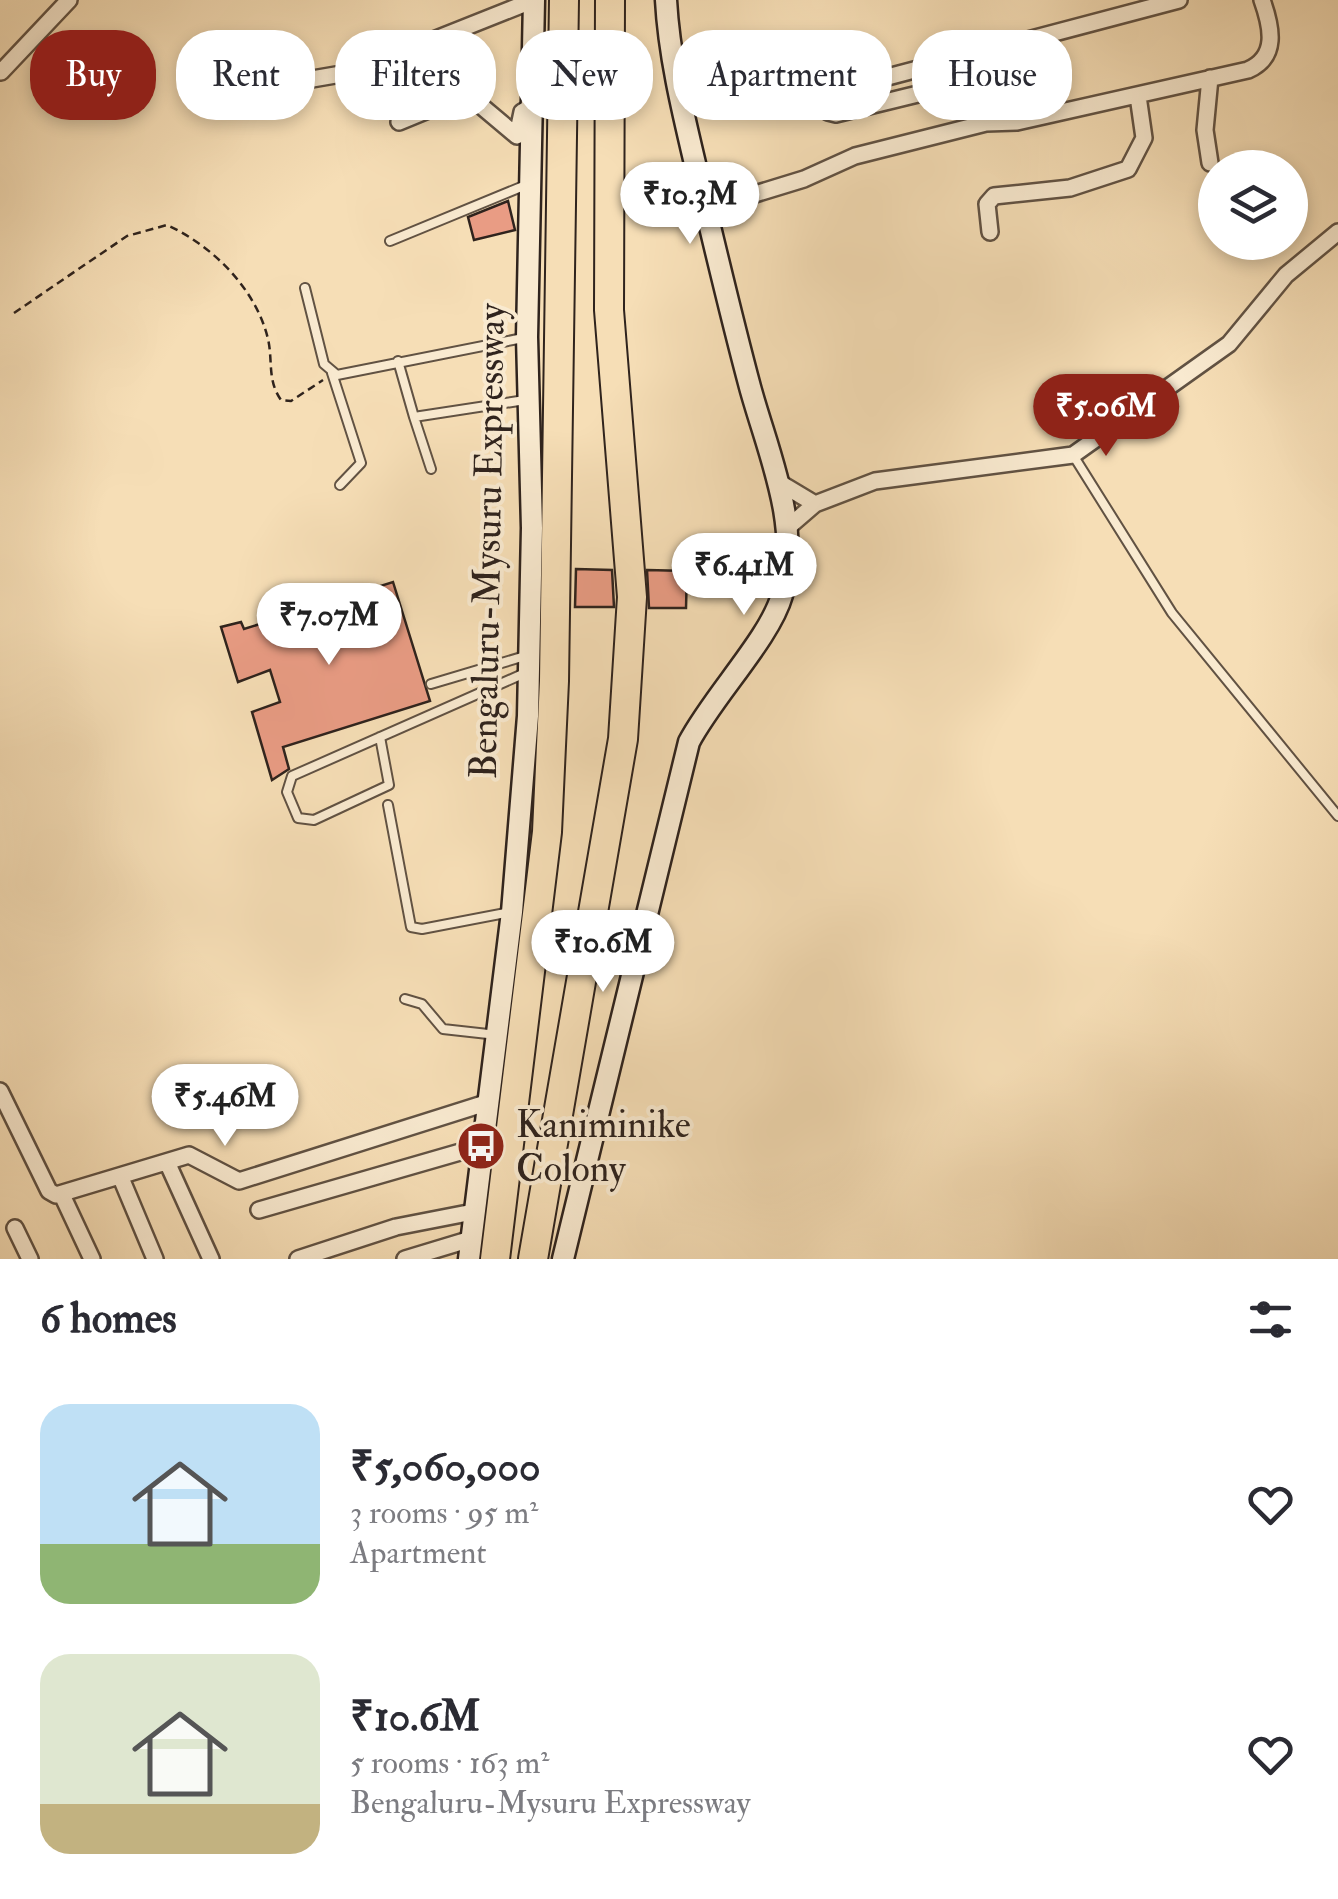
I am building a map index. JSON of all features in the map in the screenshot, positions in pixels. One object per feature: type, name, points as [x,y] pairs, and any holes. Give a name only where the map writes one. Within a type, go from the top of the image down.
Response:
[{"type":"highway","name":"Bengaluru-Mysuru Expressway","points":[[495,1259],[546,832],[554,682],[564,0]]},
{"type":"highway","points":[[533,1259],[623,739],[632,596],[609,310],[610,0]]},
{"type":"street","points":[[1,72],[69,0]]},
{"type":"street","points":[[315,78],[353,72],[534,0]]},
{"type":"street","name":"Bengaluru-Mysuru Expressway","points":[[533,30],[534,0]]},
{"type":"street","points":[[666,0],[673,49]]},
{"type":"street","points":[[1064,30],[1179,0]]},
{"type":"street","points":[[706,210],[804,179],[855,156],[919,144],[986,123],[1017,122],[1138,96],[1264,63],[1270,51],[1270,38],[1262,0]]},
{"type":"street","points":[[1208,150],[1205,130],[1210,78]]},
{"type":"street","points":[[400,122],[468,94],[516,136],[519,120]]},
{"type":"street","points":[[990,232],[987,204],[994,196],[1070,188],[1128,169],[1144,138],[1138,96]]},
{"type":"street","name":"Bengaluru-Mysuru Expressway","points":[[470,1249],[512,912],[529,663],[532,120]]},
{"type":"street","points":[[563,1259],[689,742],[706,710],[774,618],[783,591],[786,528],[780,483],[750,388],[686,120]]},
{"type":"street","points":[[786,528],[816,504],[875,481],[1073,455],[1229,344],[1299,262],[1338,232]]},
{"type":"street","points":[[780,483],[816,504]]},
{"type":"street","points":[[0,1090],[6,1115],[49,1191],[62,1194],[189,1155],[239,1181],[489,1102]]},
{"type":"street","points":[[259,1210],[481,1146]]},
{"type":"street","points":[[167,1162],[210,1259]]},
{"type":"street","points":[[121,1178],[155,1259]]},
{"type":"street","points":[[62,1194],[92,1259]]},
{"type":"street","points":[[298,1259],[396,1227],[473,1212]]},
{"type":"street","points":[[15,1228],[30,1259]]},
{"type":"street","points":[[405,1259],[470,1249]]},
{"type":"lane","points":[[390,240],[530,183]]},
{"type":"lane","points":[[305,288],[324,364],[332,373],[361,463],[340,486]]},
{"type":"lane","points":[[332,373],[528,337]]},
{"type":"lane","points":[[398,362],[431,469]]},
{"type":"lane","points":[[414,417],[529,399]]},
{"type":"lane","points":[[1073,455],[1172,613],[1338,816]]},
{"type":"lane","points":[[431,684],[529,663]]},
{"type":"lane","points":[[380,737],[389,786],[314,820],[298,818],[287,792],[292,776],[529,663]]},
{"type":"lane","points":[[388,805],[411,926],[422,929],[512,912]]},
{"type":"lane","points":[[405,999],[422,1004],[443,1028],[498,1035]]},
{"type":"path","points":[[14,314],[127,236],[167,225],[240,278],[266,334],[271,382],[281,400],[291,401],[332,373]]},
{"type":"building","points":[[508,201],[515,230],[474,240],[468,217]]},
{"type":"building","points":[[576,569],[612,570],[614,607],[575,607]]},
{"type":"building","points":[[647,570],[687,571],[686,608],[649,608]]},
{"type":"building","points":[[393,582],[430,701],[283,747],[289,769],[272,780],[252,712],[280,702],[270,670],[238,682],[221,627],[241,622],[244,629]]},
{"type":"place","name":"Kaniminike Colony","points":[[481,1146]]}]
